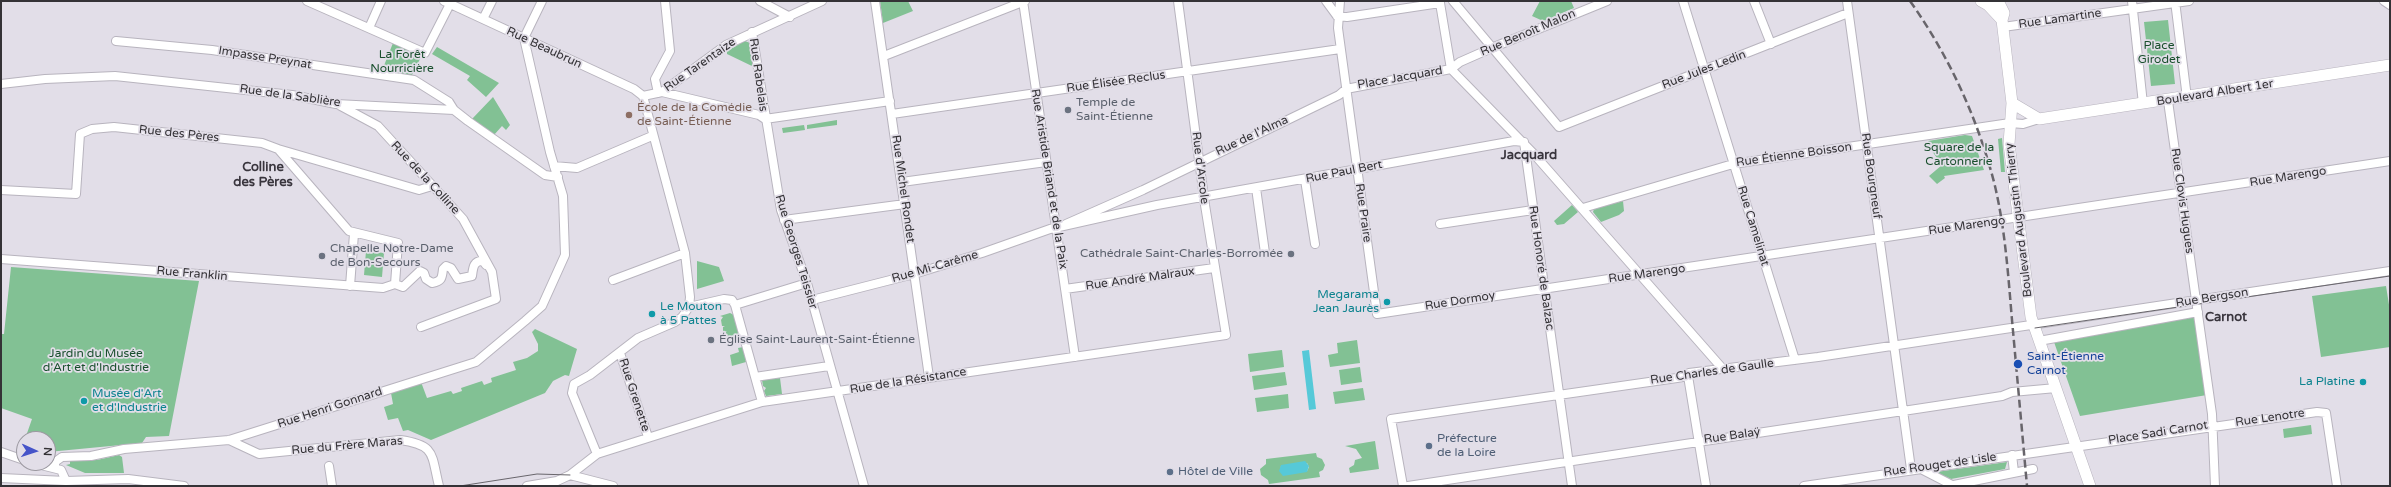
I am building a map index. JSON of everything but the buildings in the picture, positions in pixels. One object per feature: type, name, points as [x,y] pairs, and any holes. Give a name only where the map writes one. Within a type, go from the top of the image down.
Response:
[{"type":"main road","points":[[1981,1],[1988,5],[2002,24]]},
{"type":"main road","name":"Boulevard Augustin Thierry","points":[[1998,1],[2004,13],[2002,24],[2012,103],[2010,144],[2018,218],[2033,324],[2090,486]]},
{"type":"main road","name":"Boulevard Albert 1er","points":[[2039,119],[2168,101],[2390,65]]},
{"type":"main road","points":[[2012,103],[2039,119]]},
{"type":"street","points":[[307,1],[425,54],[447,2]]},
{"type":"street","points":[[369,28],[381,1]]},
{"type":"street","points":[[483,19],[492,1]]},
{"type":"street","points":[[524,38],[542,1]]},
{"type":"street","points":[[665,1],[670,51],[655,79],[660,93],[759,115],[765,119],[890,101]]},
{"type":"street","points":[[760,1],[790,17]]},
{"type":"street","name":"Rue Tarentaize","points":[[643,96],[660,93],[726,45],[752,32],[790,17],[822,1]]},
{"type":"street","name":"Rue Michel Rondet","points":[[875,1],[929,377]]},
{"type":"street","points":[[884,56],[1024,1]]},
{"type":"street","name":"Rue Aristide Briand et de la Paix","points":[[1024,1],[1036,93],[1075,356]]},
{"type":"street","name":"Rue d'Arcole","points":[[1178,1],[1214,268],[1226,334]]},
{"type":"street","points":[[1326,1],[1337,16]]},
{"type":"street","points":[[1337,16],[1340,1]]},
{"type":"street","points":[[1453,1],[1494,47]]},
{"type":"street","name":"Rue Benoît Malon","points":[[1451,69],[1460,62],[1494,47],[1607,1]]},
{"type":"street","name":"Rue Camelinat","points":[[1683,1],[1795,360]]},
{"type":"street","points":[[1754,1],[1771,44]]},
{"type":"street","name":"Rue Bourgneuf","points":[[1847,1],[1911,469]]},
{"type":"street","name":"Rue Lamartine","points":[[2002,24],[2133,5],[2189,1]]},
{"type":"street","points":[[2384,1],[2390,5]]},
{"type":"street","name":"Rue Beaubrun","points":[[447,2],[634,89],[643,96]]},
{"type":"street","name":"Place Jacquard","points":[[1441,2],[1451,69],[1346,89],[1337,16],[1347,17],[1441,2]]},
{"type":"street","points":[[2175,2],[2187,98]]},
{"type":"street","points":[[2133,5],[2143,104]]},
{"type":"street","name":"Rue Jules Ledin","points":[[1494,47],[1559,127],[1848,13]]},
{"type":"street","name":"Rue Rabelais","points":[[752,32],[765,119]]},
{"type":"street","name":"Rue Henri Gonnard","points":[[56,461],[62,457],[91,456],[124,449],[229,440],[476,362],[542,306],[565,255],[563,196],[554,166],[524,38]]},
{"type":"street","name":"Impasse Preynat","points":[[116,41],[212,50],[414,80],[449,102],[454,110]]},
{"type":"street","name":"Rue Élisée Reclus","points":[[892,114],[1340,49]]},
{"type":"street","points":[[1451,69],[1524,142],[1722,368]]},
{"type":"street","name":"Rue de la Sablière","points":[[1,84],[45,79],[115,76],[292,95],[336,104],[454,110]]},
{"type":"street","name":"Rue de l'Alma","points":[[1057,229],[1080,217],[1157,183],[1199,161],[1339,95],[1346,89]]},
{"type":"street","name":"Rue Praire","points":[[1346,89],[1376,314]]},
{"type":"street","points":[[597,454],[572,394],[574,384],[620,353],[642,335],[669,325],[682,317],[689,307],[685,254],[652,136],[643,96]]},
{"type":"street","name":"Rue Clovis Hugues","points":[[2168,101],[2197,301]]},
{"type":"street","name":"Rue de la Colline","points":[[336,104],[378,126],[463,219],[492,272]]},
{"type":"street","points":[[454,110],[544,175],[558,177]]},
{"type":"street","name":"Rue Georges Teissier","points":[[765,119],[784,220],[807,283],[836,392],[864,486]]},
{"type":"street","name":"Boulevard Albert 1er","points":[[2010,123],[2029,123],[2039,119]]},
{"type":"street","name":"Rue Étienne Boisson","points":[[1583,208],[1733,164],[2010,123]]},
{"type":"street","name":"Rue des Pères","points":[[1,190],[76,194],[80,134],[92,129],[114,127],[262,143],[419,190],[432,186]]},
{"type":"street","points":[[554,166],[577,168],[652,136]]},
{"type":"street","name":"Rue Paul Bert","points":[[1057,229],[1165,205],[1256,188],[1514,141],[1524,142]]},
{"type":"street","name":"Rue Honoré de Balzac","points":[[1524,142],[1572,486]]},
{"type":"street","points":[[278,149],[349,231],[354,234],[398,243],[395,284],[403,287],[420,271],[424,273],[426,279],[432,283],[440,281],[442,279],[443,269],[446,266],[451,268],[458,279],[465,279],[472,276],[474,265],[480,260],[483,260],[492,272],[496,299],[421,327]]},
{"type":"street","points":[[902,182],[1046,162]]},
{"type":"street","name":"Rue Marengo","points":[[1544,288],[1763,258],[1879,239],[2390,162]]},
{"type":"street","points":[[1305,180],[1315,244]]},
{"type":"street","points":[[1256,188],[1265,253]]},
{"type":"street","points":[[784,220],[905,204]]},
{"type":"street","points":[[1440,224],[1533,210]]},
{"type":"street","name":"Rue Mi-Carême","points":[[812,300],[914,274],[982,253],[1050,229],[1057,229]]},
{"type":"street","points":[[350,286],[354,234]]},
{"type":"street","points":[[613,280],[685,254]]},
{"type":"street","name":"Rue Franklin","points":[[1,259],[350,286],[383,288],[395,284]]},
{"type":"street","name":"Rue André Malraux","points":[[1065,289],[1214,268]]},
{"type":"street","name":"Rue Bergson","points":[[2033,324],[2197,301],[2390,271]]},
{"type":"street","points":[[735,305],[807,283]]},
{"type":"street","name":"Rue Dormoy","points":[[1376,314],[1544,288]]},
{"type":"street","points":[[689,307],[724,299],[732,300],[735,305],[762,402]]},
{"type":"street","name":"Place Sadi Carnot","points":[[2076,446],[2213,426],[2197,301]]},
{"type":"street","name":"Rue Bergson","points":[[2039,341],[2198,312]]},
{"type":"street","name":"Rue Charles de Gaulle","points":[[1403,486],[1391,419],[1688,376],[1689,373],[1722,368],[1894,349],[2033,324]]},
{"type":"street","name":"Rue de la Résistance","points":[[527,486],[557,481],[570,475],[597,454],[762,402],[1226,334]]},
{"type":"street","name":"Rue Grenette","points":[[620,353],[648,437]]},
{"type":"street","points":[[755,377],[829,366]]},
{"type":"street","points":[[1688,376],[1706,486]]},
{"type":"street","name":"Rue Balaÿ","points":[[1408,486],[2002,396],[2012,392],[2056,388]]},
{"type":"street","name":"Rue Lenotre","points":[[2213,426],[2317,412],[2326,413],[2336,482]]},
{"type":"street","points":[[2213,426],[2215,486]]},
{"type":"street","name":"Rue du Frère Maras","points":[[229,440],[259,454],[400,440],[420,444],[430,450],[439,486]]},
{"type":"street","name":"Rue Rouget de Lisle","points":[[1804,486],[2012,454],[2076,446]]},
{"type":"street","points":[[1,452],[16,457]]},
{"type":"street","points":[[2012,454],[2014,472]]},
{"type":"street","points":[[329,466],[332,486]]},
{"type":"street","points":[[1919,468],[1952,486],[2033,469]]},
{"type":"street","points":[[56,469],[63,473],[65,483]]},
{"type":"street","points":[[570,475],[614,486]]},
{"type":"street","points":[[1,478],[65,483],[128,479],[184,486]]},
{"type":"green space","points":[[880,1],[908,1],[913,11],[883,23]]},
{"type":"green space","points":[[1540,1],[1571,1],[1574,8],[1543,21],[1532,16]]},
{"type":"green space","name":"Place Girodet","points":[[2168,20],[2175,84],[2151,86],[2144,22]]},
{"type":"green space","points":[[745,41],[750,43],[754,67],[727,54],[727,51]]},
{"type":"green space","name":"La Forêt Nourricière","points":[[393,43],[422,55],[411,77],[381,73]]},
{"type":"green space","points":[[437,47],[499,83],[486,97],[467,80],[470,76],[432,54]]},
{"type":"green space","points":[[493,97],[510,125],[506,130],[502,126],[494,135],[472,119]]},
{"type":"green space","points":[[837,120],[837,125],[807,129],[807,125]]},
{"type":"green space","points":[[804,125],[805,130],[783,133],[782,128]]},
{"type":"green space","name":"Square de la Cartonnerie","points":[[1965,135],[1972,136],[1984,170],[1944,176],[1945,178],[1937,184],[1929,176],[1942,165],[1929,147],[1928,141]]},
{"type":"green space","points":[[2002,138],[2005,172],[2001,172],[1998,139]]},
{"type":"green space","points":[[1623,201],[1624,211],[1619,215],[1601,222],[1593,212],[1594,209]]},
{"type":"green space","points":[[1572,205],[1578,212],[1564,224],[1557,225],[1554,221]]},
{"type":"green space","points":[[366,251],[384,253],[382,277],[364,275]]},
{"type":"green space","points":[[697,261],[719,267],[724,281],[697,289]]},
{"type":"green space","name":"Jardin du Musée d'Art et d'Industrie","points":[[11,267],[199,281],[169,436],[146,437],[142,443],[56,451],[56,431],[28,431],[32,419],[1,408],[1,334],[4,334]]},
{"type":"green space","points":[[2386,286],[2390,311],[2390,347],[2321,357],[2312,296]]},
{"type":"green space","points":[[730,313],[734,315],[741,341],[727,344],[726,339],[729,338],[725,338],[724,333],[727,331],[723,332],[723,327],[725,326],[722,326],[721,320],[723,317],[720,316]]},
{"type":"green space","points":[[2195,317],[2207,395],[2080,416],[2054,342]]},
{"type":"green space","points":[[535,329],[577,349],[569,376],[565,375],[553,381],[545,393],[431,440],[408,430],[403,431],[398,418],[388,420],[384,407],[393,404],[391,393],[421,382],[427,398],[451,391],[453,394],[462,391],[461,388],[482,381],[484,385],[492,382],[491,378],[516,370],[513,362],[527,358],[538,351],[538,344],[532,332]]},
{"type":"green space","points":[[1357,340],[1360,363],[1330,367],[1328,355],[1338,353],[1337,343]]},
{"type":"green space","points":[[743,347],[746,362],[732,366],[730,355],[739,352],[738,348]]},
{"type":"green space","points":[[1282,350],[1284,367],[1250,372],[1248,354]]},
{"type":"green space","points":[[1360,367],[1362,382],[1341,385],[1339,370]]},
{"type":"green space","points":[[1285,372],[1287,385],[1254,390],[1252,376]]},
{"type":"green space","points":[[780,378],[782,394],[766,396],[764,391],[766,388],[763,386],[762,380]]},
{"type":"green space","points":[[1363,388],[1365,400],[1335,404],[1333,392]]},
{"type":"green space","points":[[1288,394],[1289,408],[1257,412],[1255,398]]},
{"type":"green space","points":[[2311,425],[2312,434],[2284,438],[2283,429]]},
{"type":"green space","points":[[1375,441],[1379,469],[1350,473],[1349,468],[1354,465],[1355,460],[1362,458],[1356,449],[1345,446]]},
{"type":"green space","points":[[1316,453],[1317,457],[1322,459],[1325,465],[1323,470],[1319,472],[1320,477],[1269,484],[1268,480],[1261,475],[1260,469],[1266,464],[1266,459]],"holes":[[[1307,463],[1309,467],[1307,471],[1280,467]]]},
{"type":"green space","points":[[119,455],[122,457],[124,473],[85,473],[66,465],[70,464],[70,460],[97,460]]},
{"type":"green space","points":[[2007,462],[2005,469],[1951,479],[1936,472]]},
{"type":"water","points":[[1309,350],[1316,409],[1309,410],[1302,351]]},
{"type":"water","points":[[1305,461],[1309,466],[1307,472],[1283,476],[1279,471],[1281,465]]},
{"type":"tram line","points":[[2035,328],[2390,276]]},
{"type":"tram line","points":[[460,486],[537,474],[570,475]]},
{"type":"railway","points":[[1910,1],[1937,43],[1960,88],[1979,134],[1994,182],[2006,250],[2027,486]]},
{"type":"place","name":"Temple de Saint-Étienne","points":[[1068,110]]},
{"type":"place","name":"École de la Comédie de Saint-Étienne","points":[[629,115]]},
{"type":"place","name":"Cathédrale Saint-Charles-Borromée","points":[[1291,254]]},
{"type":"place","name":"Chapelle Notre-Dame de Bon-Secours","points":[[322,256]]},
{"type":"place","name":"Megarama Jean Jaurès","points":[[1387,302]]},
{"type":"place","name":"Le Mouton à 5 Pattes","points":[[652,314]]},
{"type":"place","name":"Église Saint-Laurent-Saint-Étienne","points":[[711,340]]},
{"type":"place","name":"Saint-Étienne Carnot","points":[[2018,364]]},
{"type":"place","name":"La Platine","points":[[2363,382]]},
{"type":"place","name":"Musée d'Art et d'Industrie","points":[[84,401]]},
{"type":"place","name":"Préfecture de la Loire","points":[[1429,446]]},
{"type":"place","name":"Hôtel de Ville","points":[[1170,472]]},
{"type":"district","name":"Jacquard","points":[[1529,156]]},
{"type":"district","name":"Colline des Pères","points":[[263,176]]},
{"type":"district","name":"Carnot","points":[[2226,318]]}]
